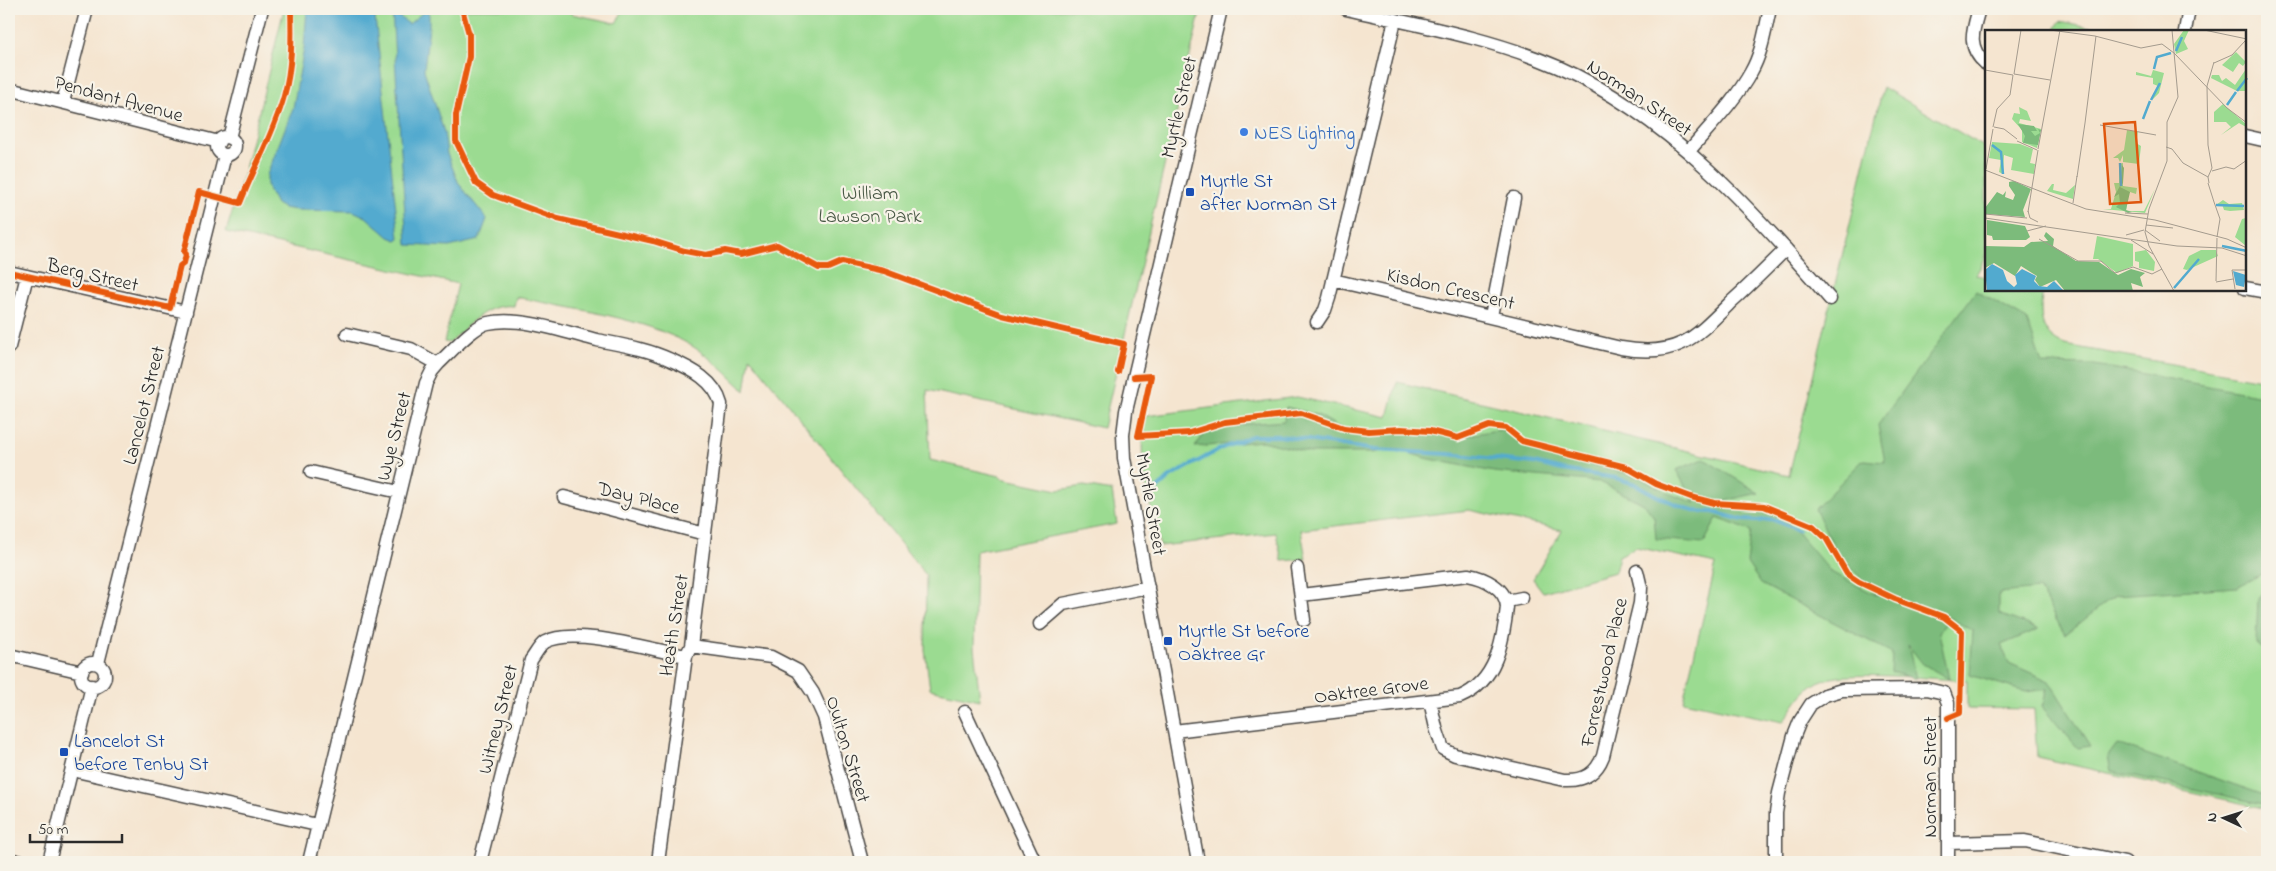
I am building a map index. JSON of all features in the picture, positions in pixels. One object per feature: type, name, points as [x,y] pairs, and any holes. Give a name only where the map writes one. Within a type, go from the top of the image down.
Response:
[{"type":"street","points":[[62,102],[87,9]]},
{"type":"street","points":[[224,140],[262,9]]},
{"type":"street","name":"Myrtle Street","points":[[1198,862],[1124,458],[1124,419],[1221,9]]},
{"type":"street","name":"Norman Street","points":[[1346,9],[1498,46],[1557,66],[1615,98],[1689,151],[1786,249],[1830,299]]},
{"type":"street","points":[[1689,151],[1737,93],[1751,72],[1760,52],[1770,9]]},
{"type":"street","points":[[1979,9],[1971,40],[1977,56],[1985,63]]},
{"type":"street","points":[[2185,30],[2189,9]]},
{"type":"street","points":[[1317,322],[1325,310],[1333,280],[1395,20]]},
{"type":"street","name":"Pendant Avenue","points":[[9,89],[224,140]]},
{"type":"street","points":[[2246,136],[2267,141]]},
{"type":"street","name":"Lancelot Street","points":[[98,663],[225,155],[230,154],[235,147],[233,142],[224,140]]},
{"type":"street","points":[[1491,316],[1514,198]]},
{"type":"street","name":"Kisdon Crescent","points":[[1333,280],[1621,348],[1644,351],[1666,349],[1685,342],[1699,333],[1786,249]]},
{"type":"street","name":"Berg Street","points":[[9,272],[186,312]]},
{"type":"street","points":[[9,347],[26,276]]},
{"type":"street","points":[[2246,288],[2267,292]]},
{"type":"street","name":"Wye Street","points":[[309,862],[426,383],[438,364],[480,326],[502,321],[557,330],[641,350],[670,359],[712,385],[719,395]]},
{"type":"street","points":[[347,334],[411,349],[438,364]]},
{"type":"street","name":"Heath Street","points":[[658,862],[721,413],[719,395]]},
{"type":"street","points":[[311,472],[399,492]]},
{"type":"street","name":"Day Place","points":[[564,497],[705,534]]},
{"type":"street","points":[[1297,568],[1304,620]]},
{"type":"street","name":"Forrestwood Place","points":[[1430,701],[1443,748],[1455,755],[1565,780],[1590,782],[1600,764],[1605,747],[1640,603],[1641,588],[1637,571]]},
{"type":"street","points":[[1301,595],[1468,575],[1482,579],[1502,591],[1507,601],[1522,598]]},
{"type":"street","points":[[1040,624],[1064,604],[1148,587]]},
{"type":"street","name":"Oaktree Grove","points":[[1174,731],[1430,701],[1467,694],[1488,676],[1496,659],[1507,601]]},
{"type":"street","name":"Witney Street","points":[[480,862],[530,660],[544,643],[563,636],[588,637],[689,651]]},
{"type":"street","name":"Oulton Street","points":[[689,651],[772,657],[798,671],[813,693],[824,717],[862,862]]},
{"type":"street","points":[[9,655],[82,672]]},
{"type":"street","points":[[98,663],[104,668],[104,679],[99,685],[92,686],[82,680],[82,672],[88,664],[98,663]]},
{"type":"street","points":[[49,862],[92,686]]},
{"type":"street","name":"Norman Street","points":[[1776,862],[1776,813],[1779,793],[1794,736],[1800,721],[1811,704],[1831,692],[1846,689],[1927,689],[1944,693],[1948,703],[1948,862]]},
{"type":"street","points":[[965,712],[1034,862]]},
{"type":"street","points":[[72,770],[318,825]]},
{"type":"street","points":[[1948,843],[2025,841],[2110,861],[2125,862]]},
{"type":"street","points":[[9,860],[21,862]]},
{"type":"green space","name":"William Lawson Park","points":[[284,9],[571,9],[572,14],[616,23],[624,9],[1201,9],[1103,428],[927,390],[930,460],[1058,490],[1084,486],[1112,491],[1117,524],[976,551],[974,648],[980,700],[930,689],[925,650],[926,575],[750,357],[745,391],[706,356],[673,336],[607,315],[516,297],[514,306],[494,308],[486,312],[450,343],[444,342],[458,284],[226,232],[244,173]]},
{"type":"green space","points":[[2060,21],[2099,29],[2098,30],[2055,30]]},
{"type":"green space","points":[[1883,87],[1985,147],[1985,259],[1976,275],[1985,277],[1985,291],[2047,291],[2042,296],[2041,312],[2044,326],[2051,337],[2065,345],[2267,381],[2267,809],[2037,757],[2034,709],[1967,708],[1967,681],[1868,675],[1830,678],[1818,682],[1807,690],[1783,722],[1683,701],[1716,564],[1636,547],[1619,556],[1615,572],[1543,592],[1533,579],[1562,530],[1469,510],[1301,530],[1306,559],[1282,561],[1276,533],[1160,546],[1148,498],[1142,449],[1145,416],[1297,397],[1388,417],[1397,382],[1789,475]]},
{"type":"green space","points":[[1976,291],[2027,320],[2042,364],[2095,365],[2267,397],[2267,571],[2237,587],[2115,595],[2065,635],[2039,589],[1999,593],[1999,614],[2039,629],[2001,645],[2009,663],[2049,681],[2090,746],[2078,748],[2042,707],[2047,689],[2026,692],[1970,675],[1973,631],[1950,618],[1939,632],[1949,679],[1923,664],[1908,645],[1916,679],[1891,672],[1892,653],[1761,584],[1747,563],[1751,531],[1717,518],[1704,543],[1656,539],[1654,517],[1644,504],[1600,482],[1494,472],[1425,458],[1396,449],[1371,453],[1310,453],[1262,441],[1195,447],[1209,427],[1284,421],[1286,407],[1318,415],[1345,431],[1423,432],[1468,435],[1504,429],[1544,452],[1639,477],[1670,494],[1695,503],[1676,470],[1704,459],[1759,493],[1714,503],[1783,516],[1831,572],[1878,596],[1837,553],[1815,509],[1863,460],[1885,462],[1878,425]]},
{"type":"green space","points":[[2267,587],[2267,653],[2256,644],[2258,599]]},
{"type":"green space","points":[[2117,744],[2267,796],[2267,805],[2111,771],[2108,756]]},
{"type":"water","points":[[307,9],[354,9],[359,14],[367,13],[375,17],[399,238],[396,240],[389,237],[366,217],[353,211],[283,208],[276,204],[267,187],[267,175],[293,108],[304,48]]},
{"type":"water","points":[[427,9],[429,27],[424,70],[444,132],[447,154],[459,184],[487,219],[479,240],[449,247],[407,245],[392,11],[409,24]]},
{"type":"waterway","points":[[1149,496],[1170,477],[1220,449],[1252,436],[1280,436],[1375,450],[1448,454],[1534,463],[1562,470],[1616,478],[1635,484],[1659,497],[1693,511],[1713,512],[1743,520],[1758,521],[1771,519],[1798,530]]},
{"type":"cycle path","points":[[9,272],[170,308],[180,266],[184,263],[186,254],[184,252],[199,192],[240,203],[275,123],[289,75],[291,9]]},
{"type":"cycle path","points":[[462,9],[469,34],[469,57],[456,115],[456,141],[476,183],[493,195],[558,219],[653,241],[685,251],[706,255],[725,251],[741,254],[777,245],[819,268],[828,268],[842,262],[884,271],[1002,315],[1124,344],[1118,372]]},
{"type":"cycle path","points":[[1134,377],[1151,376],[1138,436],[1189,433],[1225,422],[1301,413],[1344,428],[1369,431],[1401,429],[1430,431],[1458,438],[1489,426],[1506,428],[1522,441],[1626,467],[1656,484],[1691,497],[1714,503],[1764,506],[1813,526],[1826,538],[1847,574],[1859,582],[1895,599],[1944,617],[1962,631],[1960,713],[1948,718]]},
{"type":"place","name":"NES Lighting","points":[[1244,132]]},
{"type":"place","name":"Myrtle St after Norman St","points":[[1190,192]]},
{"type":"place","name":"Myrtle St before Oaktree Gr","points":[[1168,641]]},
{"type":"place","name":"Lancelot St before Tenby St","points":[[64,752]]}]
